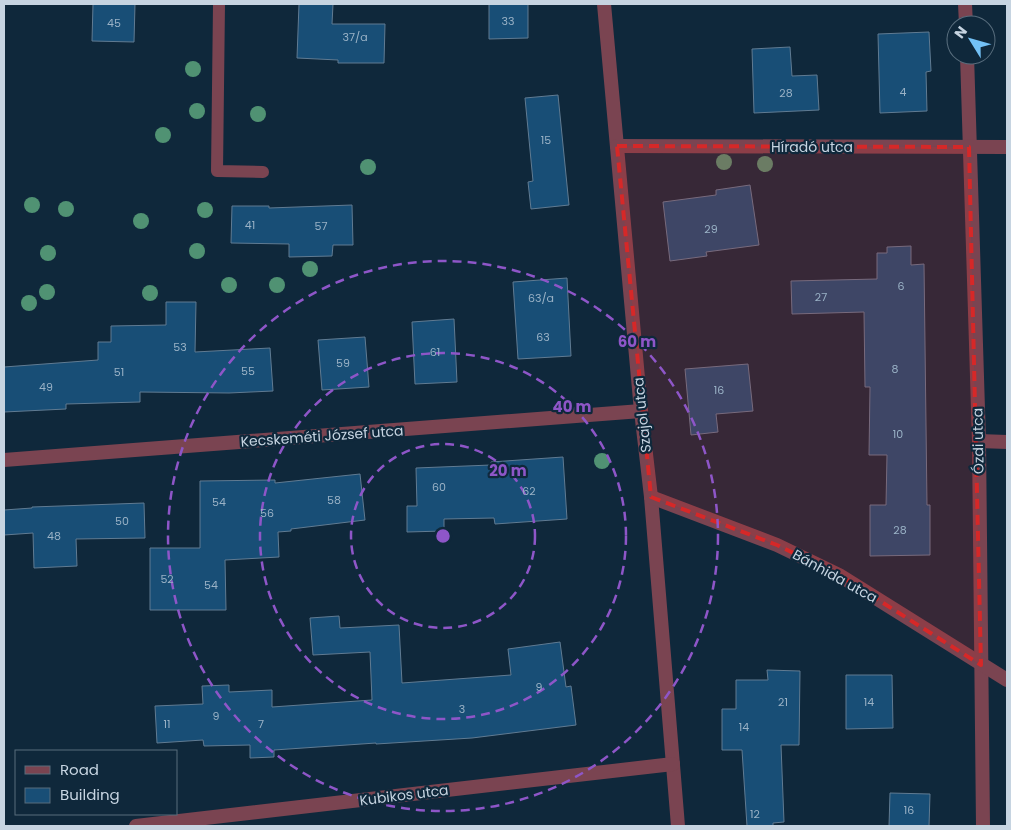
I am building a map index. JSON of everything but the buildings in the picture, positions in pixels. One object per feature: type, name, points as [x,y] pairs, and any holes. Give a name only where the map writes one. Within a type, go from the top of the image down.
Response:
[{"type":"street","name":"Szajol utca","points":[[604,4],[641,411],[651,497],[678,826]]},
{"type":"street","name":"Ózdi utca","points":[[967,65],[979,441],[983,826]]},
{"type":"street","name":"Híradó utca","points":[[617,146],[1007,147]]},
{"type":"street","name":"Kecskeméti József utca","points":[[4,460],[641,411]]},
{"type":"street","points":[[979,441],[1007,442]]},
{"type":"street","name":"Bánhida utca","points":[[651,497],[777,545],[839,576],[1007,680]]},
{"type":"street","name":"Kubikos utca","points":[[136,826],[673,764]]},
{"type":"lane","points":[[219,4],[217,171],[264,172]]},
{"type":"highlighted area","points":[[617,146],[969,147],[981,665],[839,575],[777,545],[651,497]]}]
